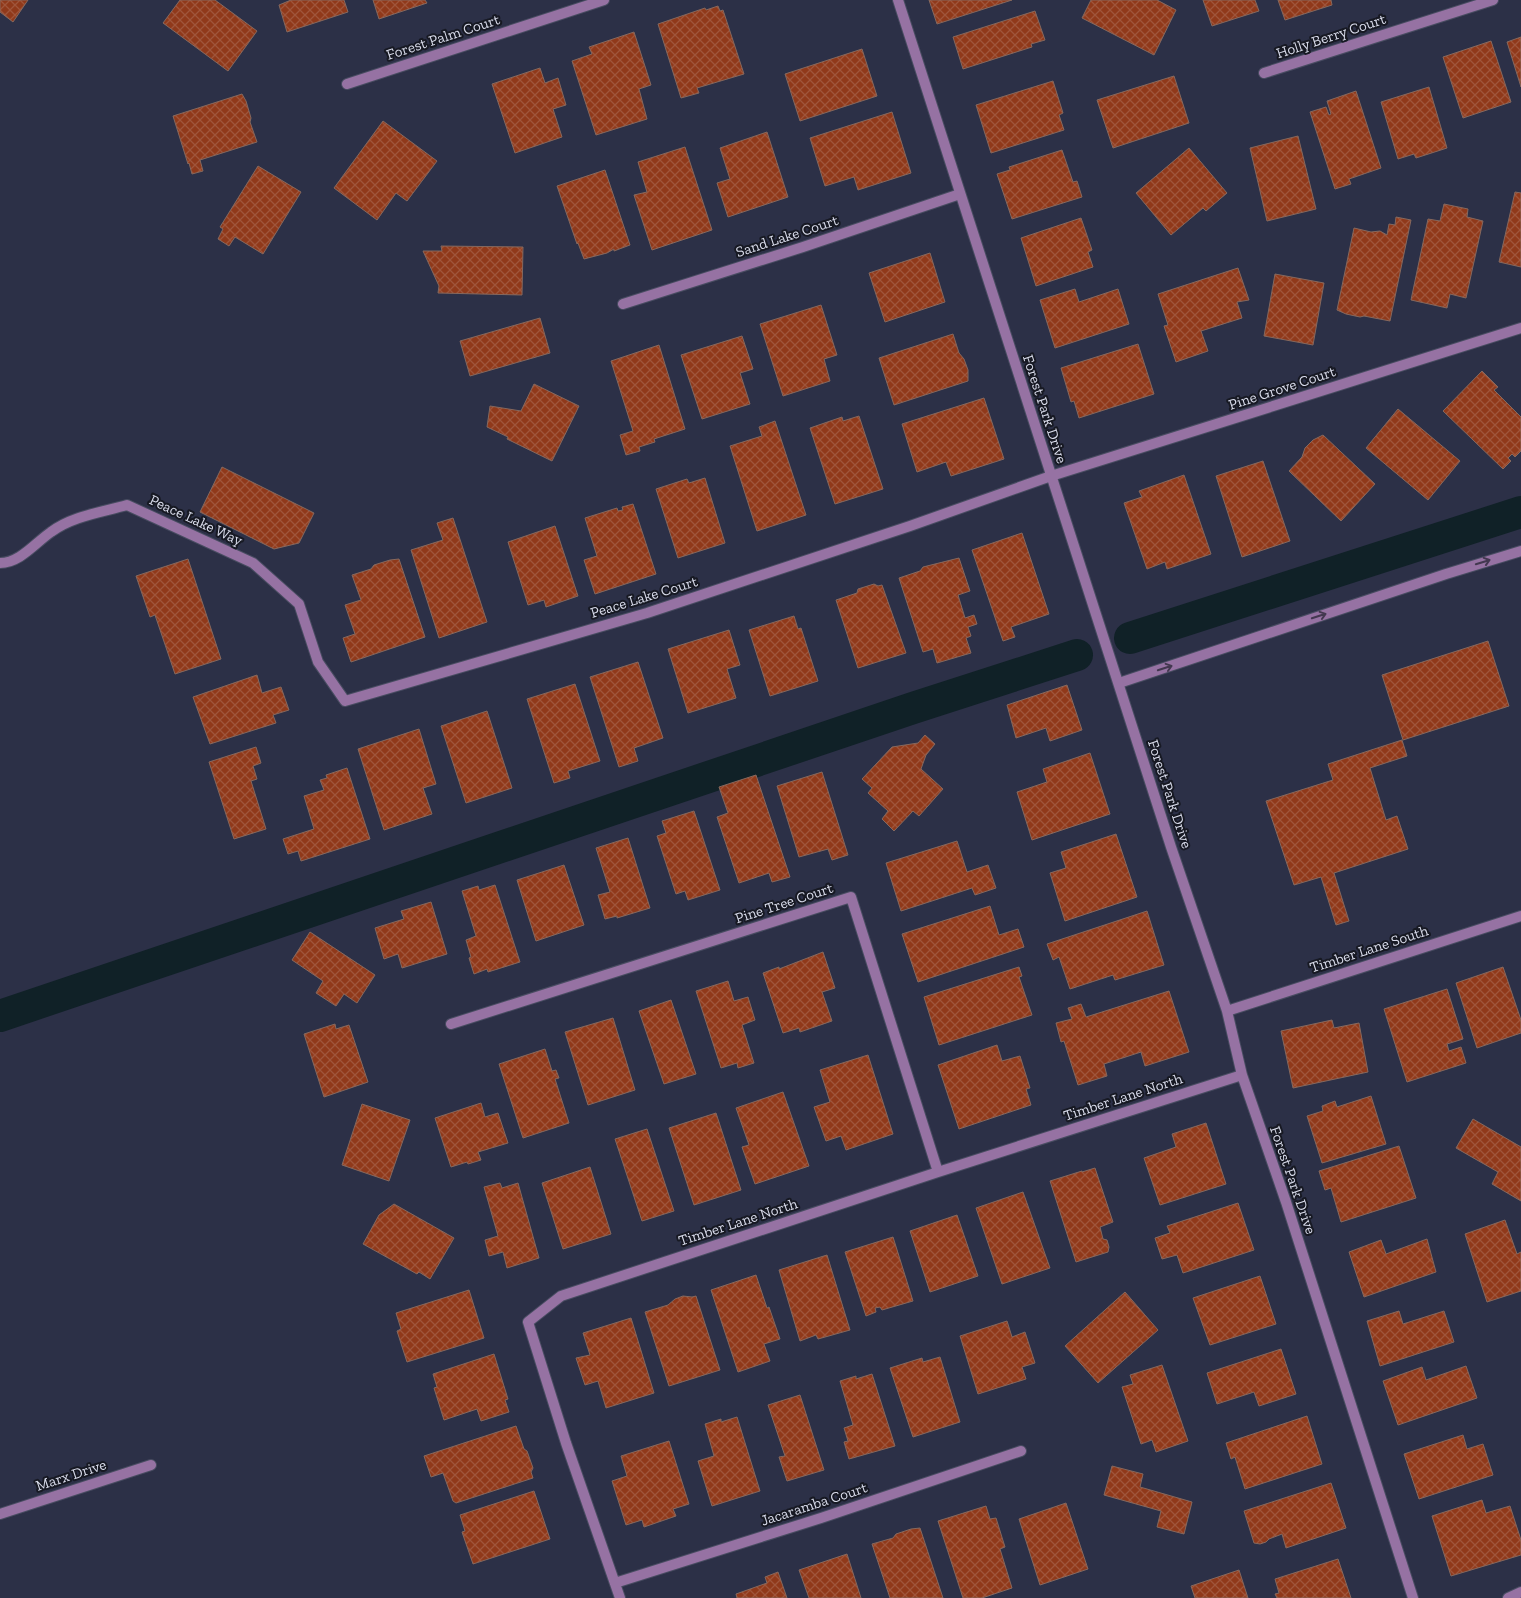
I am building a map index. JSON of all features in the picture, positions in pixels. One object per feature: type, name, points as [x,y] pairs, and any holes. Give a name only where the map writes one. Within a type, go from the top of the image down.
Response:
[{"type":"street","name":"Forest Palm Court","points":[[347,84],[604,0]]},
{"type":"street","name":"Forest Park Drive","points":[[898,0],[1174,856],[1227,1010],[1242,1075],[1286,1202],[1413,1598]]},
{"type":"street","name":"Holly Berry Court","points":[[1264,73],[1493,0]]},
{"type":"street","name":"Sand Lake Court","points":[[623,304],[794,250],[960,194]]},
{"type":"street","name":"Pine Grove Court","points":[[1052,476],[1521,328]]},
{"type":"street","name":"Peace Lake Court","points":[[299,604],[318,662],[345,701],[648,613],[910,526],[1052,476]]},
{"type":"street","name":"Peace Lake Way","points":[[0,563],[12,562],[52,531],[67,523],[127,505],[253,562],[299,604]]},
{"type":"street","points":[[1119,683],[1446,574],[1521,551]]},
{"type":"street","name":"Pine Tree Court","points":[[451,1024],[851,897],[938,1172]]},
{"type":"street","name":"Timber Lane South","points":[[1227,1010],[1521,916]]},
{"type":"street","name":"Timber Lane North","points":[[620,1598],[566,1443],[528,1322],[561,1296],[938,1172],[1242,1075]]},
{"type":"street","name":"Jacaramba Court","points":[[615,1583],[821,1518],[1021,1451]]},
{"type":"street","name":"Marx Drive","points":[[0,1514],[151,1465]]},
{"type":"street","points":[[1508,1598],[1521,1592]]},
{"type":"building","points":[[0,0],[28,0],[13,22],[0,12]]},
{"type":"building","points":[[180,0],[215,0],[257,31],[228,71],[163,23]]},
{"type":"building","points":[[291,0],[344,0],[348,12],[287,32],[279,5]]},
{"type":"building","points":[[373,0],[425,0],[427,3],[379,19]]},
{"type":"building","points":[[929,0],[1012,0],[937,24]]},
{"type":"building","points":[[1091,0],[1157,0],[1176,10],[1154,55],[1082,18]]},
{"type":"building","points":[[1203,0],[1255,0],[1259,11],[1212,26]]},
{"type":"building","points":[[1278,0],[1331,0],[1332,5],[1285,20]]},
{"type":"building","points":[[718,6],[720,11],[723,10],[744,74],[697,88],[699,93],[681,98],[658,24],[705,8],[706,10]]},
{"type":"building","points":[[1035,11],[1045,40],[1031,44],[1032,47],[963,69],[953,37]]},
{"type":"building","points":[[634,32],[651,85],[639,89],[647,119],[596,135],[572,61],[592,54],[589,47]]},
{"type":"building","points":[[1521,37],[1521,87],[1507,42]]},
{"type":"building","points":[[1491,41],[1511,102],[1463,118],[1443,57]]},
{"type":"building","points":[[862,49],[877,96],[800,121],[785,74]]},
{"type":"building","points":[[540,68],[545,83],[558,78],[566,105],[553,109],[562,137],[515,153],[492,84]]},
{"type":"building","points":[[1174,76],[1189,123],[1113,148],[1097,100]]},
{"type":"building","points":[[1053,81],[1063,113],[1059,115],[1064,130],[991,153],[976,105]]},
{"type":"building","points":[[1429,87],[1447,148],[1416,158],[1414,154],[1398,159],[1381,102]]},
{"type":"building","points":[[1356,91],[1381,168],[1349,179],[1351,184],[1335,189],[1310,112],[1326,107],[1329,115],[1331,114],[1327,101]]},
{"type":"building","points":[[242,94],[246,101],[251,118],[250,122],[257,142],[200,160],[203,171],[192,174],[173,116]]},
{"type":"building","points":[[892,112],[911,173],[858,190],[854,177],[825,186],[810,138]]},
{"type":"building","points":[[383,121],[437,161],[407,201],[396,193],[377,220],[334,188]]},
{"type":"building","points":[[767,132],[788,197],[728,217],[717,183],[730,179],[720,148]]},
{"type":"building","points":[[1298,136],[1316,209],[1267,221],[1250,148]]},
{"type":"building","points":[[685,147],[712,230],[652,250],[634,195],[647,192],[638,162]]},
{"type":"building","points":[[1189,148],[1227,193],[1206,211],[1203,208],[1171,235],[1136,193]]},
{"type":"building","points":[[1062,150],[1073,182],[1077,181],[1082,197],[1012,219],[997,174],[1010,170],[1009,167]]},
{"type":"building","points":[[258,166],[301,192],[263,254],[235,237],[229,246],[218,239],[223,229],[220,227]]},
{"type":"building","points":[[605,170],[630,245],[584,259],[557,186]]},
{"type":"building","points":[[1515,192],[1521,193],[1521,267],[1499,262]]},
{"type":"building","points":[[1444,204],[1468,209],[1467,217],[1483,221],[1466,298],[1450,294],[1447,308],[1411,300],[1428,219],[1440,221]]},
{"type":"building","points":[[1396,217],[1411,220],[1390,321],[1364,316],[1360,317],[1337,310],[1354,228],[1371,232],[1380,231],[1387,235],[1389,224],[1395,225]]},
{"type":"building","points":[[1081,218],[1092,250],[1088,252],[1093,267],[1036,286],[1021,238]]},
{"type":"building","points":[[441,246],[523,247],[522,295],[438,293],[439,286],[423,251],[442,251]]},
{"type":"building","points":[[930,253],[945,302],[885,322],[869,273]]},
{"type":"building","points":[[1238,268],[1249,300],[1237,302],[1242,318],[1201,331],[1208,351],[1176,362],[1164,326],[1168,325],[1158,294]]},
{"type":"building","points":[[1275,274],[1324,283],[1313,345],[1264,336]]},
{"type":"building","points":[[1075,289],[1079,302],[1118,289],[1129,324],[1055,348],[1040,300]]},
{"type":"building","points":[[821,305],[837,355],[824,359],[830,381],[783,396],[760,324]]},
{"type":"building","points":[[540,318],[550,353],[470,376],[460,341]]},
{"type":"building","points":[[953,334],[959,353],[964,359],[968,370],[968,381],[894,405],[879,358]]},
{"type":"building","points":[[742,336],[753,369],[740,373],[750,404],[702,419],[681,355]]},
{"type":"building","points":[[1138,344],[1154,394],[1079,418],[1074,401],[1071,402],[1061,368]]},
{"type":"building","points":[[659,345],[685,429],[654,439],[655,442],[639,447],[640,451],[626,455],[620,435],[633,431],[611,361]]},
{"type":"building","points":[[1482,371],[1498,387],[1494,390],[1521,417],[1521,451],[1515,457],[1512,454],[1508,458],[1511,461],[1503,469],[1443,411]]},
{"type":"building","points":[[534,384],[579,406],[552,461],[487,427],[490,406],[521,411]]},
{"type":"building","points":[[984,398],[1004,459],[951,476],[946,462],[917,472],[902,424]]},
{"type":"building","points":[[1398,409],[1460,461],[1428,500],[1366,448]]},
{"type":"building","points":[[859,416],[883,489],[835,504],[810,428],[842,417],[843,421]]},
{"type":"building","points":[[775,421],[806,515],[757,531],[730,446],[762,436],[759,427]]},
{"type":"building","points":[[1323,435],[1375,484],[1341,521],[1289,471],[1302,457],[1305,448],[1313,440]]},
{"type":"building","points":[[1263,461],[1290,541],[1242,557],[1216,476]]},
{"type":"building","points":[[222,467],[314,513],[299,543],[274,549],[200,512]]},
{"type":"building","points":[[1184,475],[1211,554],[1167,569],[1165,562],[1147,569],[1124,503],[1142,497],[1139,491]]},
{"type":"building","points":[[705,478],[725,543],[678,558],[656,489],[687,479],[689,483]]},
{"type":"building","points":[[633,504],[656,574],[595,594],[584,560],[597,556],[585,518],[617,508],[618,511],[623,510],[622,507]]},
{"type":"building","points":[[453,518],[487,622],[439,638],[411,550],[443,540],[437,523]]},
{"type":"building","points":[[555,526],[578,596],[546,607],[544,600],[528,605],[508,542]]},
{"type":"building","points":[[1022,533],[1049,614],[1011,627],[1015,637],[1003,641],[972,550]]},
{"type":"building","points":[[959,558],[970,591],[958,595],[965,618],[974,615],[977,624],[968,627],[971,636],[966,638],[971,653],[937,663],[933,649],[923,652],[899,578],[920,571],[923,567]]},
{"type":"building","points":[[188,559],[221,659],[175,674],[155,615],[150,617],[136,576]]},
{"type":"building","points":[[399,559],[425,637],[351,662],[343,638],[355,634],[345,605],[361,600],[352,575],[371,569],[374,565]]},
{"type":"building","points":[[874,584],[882,585],[906,653],[858,668],[836,600],[857,593],[858,589]]},
{"type":"building","points":[[794,616],[798,629],[801,628],[818,681],[770,696],[749,630]]},
{"type":"building","points":[[729,630],[740,665],[727,669],[736,698],[688,713],[668,649]]},
{"type":"building","points":[[1488,641],[1509,706],[1403,740],[1382,675]]},
{"type":"building","points":[[638,662],[663,738],[634,748],[638,761],[619,767],[590,677]]},
{"type":"building","points":[[257,675],[262,693],[281,687],[289,710],[273,715],[276,723],[210,744],[193,697]]},
{"type":"building","points":[[575,684],[600,761],[568,771],[570,778],[554,783],[527,699]]},
{"type":"building","points":[[1067,685],[1082,730],[1050,741],[1046,728],[1016,738],[1007,705]]},
{"type":"building","points":[[487,711],[512,788],[466,803],[441,726]]},
{"type":"building","points":[[419,729],[436,784],[423,788],[432,814],[384,830],[358,749]]},
{"type":"building","points":[[925,735],[935,744],[926,755],[921,769],[943,789],[919,816],[913,811],[894,831],[882,819],[888,811],[868,793],[872,788],[862,779],[892,747],[918,743]]},
{"type":"building","points":[[1402,740],[1407,756],[1370,768],[1386,820],[1397,816],[1408,849],[1334,873],[1349,921],[1336,925],[1321,877],[1294,885],[1266,801],[1333,780],[1328,764]]},
{"type":"building","points":[[256,747],[261,763],[253,766],[257,779],[251,781],[266,829],[234,839],[209,762]]},
{"type":"building","points":[[1090,753],[1110,814],[1032,840],[1017,792],[1047,782],[1043,769]]},
{"type":"building","points":[[347,768],[370,839],[301,861],[298,851],[288,854],[283,839],[314,829],[304,796],[324,790],[320,780],[327,778],[326,775]]},
{"type":"building","points":[[822,772],[848,855],[832,860],[828,849],[799,857],[777,786]]},
{"type":"building","points":[[756,775],[790,877],[772,882],[769,873],[739,883],[717,817],[728,813],[719,787]]},
{"type":"building","points":[[694,811],[720,890],[688,900],[685,891],[676,894],[657,836],[666,833],[662,821]]},
{"type":"building","points":[[1116,834],[1137,897],[1065,921],[1050,873],[1066,868],[1061,852]]},
{"type":"building","points":[[628,838],[650,908],[617,918],[617,916],[605,919],[598,895],[610,892],[596,848]]},
{"type":"building","points":[[957,841],[967,872],[988,865],[996,888],[975,895],[972,888],[901,911],[886,863]]},
{"type":"building","points":[[564,865],[584,925],[536,941],[517,880]]},
{"type":"building","points":[[495,885],[520,962],[488,972],[487,969],[474,974],[466,940],[476,936],[462,891],[478,886],[479,890]]},
{"type":"building","points":[[431,902],[447,954],[402,968],[398,954],[384,959],[375,928],[404,919],[401,911]]},
{"type":"building","points":[[990,906],[999,935],[1018,929],[1024,947],[918,982],[902,934]]},
{"type":"building","points":[[1147,911],[1164,965],[1115,980],[1113,975],[1070,989],[1059,957],[1053,960],[1047,944]]},
{"type":"building","points":[[310,932],[375,975],[357,1003],[344,994],[336,1006],[316,993],[323,981],[292,960]]},
{"type":"building","points":[[823,952],[835,988],[822,992],[832,1021],[800,1032],[799,1028],[783,1033],[763,973],[779,967],[779,969]]},
{"type":"building","points":[[1019,967],[1022,976],[1019,977],[1032,1015],[939,1045],[924,997]]},
{"type":"building","points":[[1503,967],[1521,1020],[1521,1033],[1477,1048],[1456,983]]},
{"type":"building","points":[[728,981],[734,1001],[748,997],[755,1020],[742,1025],[754,1063],[738,1068],[737,1063],[721,1068],[696,991]]},
{"type":"building","points":[[1447,989],[1463,1039],[1447,1044],[1449,1051],[1461,1047],[1466,1063],[1407,1082],[1384,1009]]},
{"type":"building","points":[[1169,991],[1189,1052],[1145,1066],[1141,1052],[1104,1064],[1107,1076],[1078,1085],[1064,1041],[1061,1042],[1056,1023],[1072,1019],[1068,1008],[1081,1004],[1086,1017]]},
{"type":"building","points":[[671,1000],[696,1074],[664,1084],[639,1011]]},
{"type":"building","points":[[613,1018],[635,1090],[588,1105],[565,1032]]},
{"type":"building","points":[[1332,1020],[1334,1028],[1359,1023],[1368,1072],[1293,1088],[1281,1031]]},
{"type":"building","points":[[335,1024],[336,1029],[349,1025],[368,1082],[324,1097],[304,1034]]},
{"type":"building","points":[[997,1045],[1002,1061],[1020,1056],[1030,1088],[1026,1089],[1031,1105],[959,1129],[938,1065]]},
{"type":"building","points":[[545,1049],[552,1071],[556,1070],[559,1078],[555,1079],[569,1123],[523,1138],[499,1064]]},
{"type":"building","points":[[868,1055],[893,1134],[846,1150],[841,1136],[826,1141],[814,1107],[830,1102],[820,1070]]},
{"type":"building","points":[[783,1092],[809,1166],[755,1184],[742,1147],[749,1145],[736,1108]]},
{"type":"building","points":[[1371,1096],[1386,1144],[1322,1163],[1307,1116],[1323,1111],[1322,1106],[1335,1101],[1337,1107]]},
{"type":"building","points":[[481,1103],[485,1117],[498,1113],[508,1143],[478,1152],[481,1160],[451,1167],[435,1118]]},
{"type":"building","points":[[362,1104],[410,1120],[389,1181],[342,1165]]},
{"type":"building","points":[[716,1113],[741,1190],[694,1205],[669,1128]]},
{"type":"building","points":[[1473,1119],[1521,1147],[1521,1201],[1492,1184],[1498,1172],[1456,1148]]},
{"type":"building","points":[[1206,1123],[1226,1184],[1160,1205],[1144,1158],[1176,1147],[1172,1134]]},
{"type":"building","points":[[647,1129],[674,1211],[642,1221],[615,1139]]},
{"type":"building","points":[[1399,1146],[1416,1198],[1341,1222],[1331,1188],[1325,1190],[1319,1171]]},
{"type":"building","points":[[590,1167],[611,1234],[563,1249],[542,1183]]},
{"type":"building","points":[[1095,1168],[1113,1222],[1100,1227],[1103,1239],[1107,1240],[1108,1252],[1076,1262],[1050,1181]]},
{"type":"building","points":[[500,1183],[502,1188],[518,1183],[539,1258],[507,1268],[503,1252],[489,1256],[485,1240],[498,1236],[484,1187]]},
{"type":"building","points":[[1023,1192],[1050,1268],[1002,1284],[976,1208]]},
{"type":"building","points":[[1238,1203],[1254,1250],[1183,1273],[1177,1255],[1162,1259],[1155,1238],[1170,1233],[1167,1226]]},
{"type":"building","points":[[394,1204],[454,1238],[430,1279],[419,1272],[417,1274],[363,1244],[379,1215]]},
{"type":"building","points":[[957,1215],[978,1276],[930,1292],[910,1231]]},
{"type":"building","points":[[1505,1220],[1517,1254],[1521,1252],[1521,1291],[1487,1302],[1465,1234]]},
{"type":"building","points":[[893,1237],[913,1301],[882,1310],[880,1307],[875,1308],[876,1312],[866,1316],[845,1252]]},
{"type":"building","points":[[1427,1239],[1436,1272],[1364,1297],[1349,1252],[1381,1240],[1386,1254]]},
{"type":"building","points":[[827,1255],[850,1330],[818,1339],[816,1335],[800,1341],[779,1270]]},
{"type":"building","points":[[756,1275],[780,1339],[764,1344],[770,1361],[738,1372],[711,1290]]},
{"type":"building","points":[[1260,1276],[1276,1324],[1210,1345],[1193,1298]]},
{"type":"building","points":[[469,1290],[484,1338],[407,1362],[397,1331],[401,1329],[396,1313]]},
{"type":"building","points":[[1125,1292],[1158,1330],[1098,1383],[1065,1346]]},
{"type":"building","points":[[683,1296],[696,1296],[720,1370],[669,1386],[645,1312],[668,1305],[675,1299]]},
{"type":"building","points":[[1399,1311],[1403,1324],[1444,1311],[1454,1342],[1380,1366],[1367,1321]]},
{"type":"building","points":[[631,1318],[654,1393],[606,1408],[598,1381],[585,1385],[576,1358],[590,1355],[583,1333]]},
{"type":"building","points":[[1007,1321],[1012,1337],[1025,1332],[1035,1363],[1022,1367],[1026,1379],[978,1394],[960,1336]]},
{"type":"building","points":[[1281,1349],[1296,1394],[1259,1406],[1254,1392],[1217,1404],[1207,1373]]},
{"type":"building","points":[[494,1354],[508,1399],[505,1400],[509,1412],[481,1421],[477,1409],[444,1420],[434,1388],[437,1387],[433,1374]]},
{"type":"building","points":[[940,1357],[960,1422],[913,1437],[890,1368],[922,1358],[923,1362]]},
{"type":"building","points":[[1162,1365],[1188,1441],[1156,1452],[1152,1440],[1141,1444],[1122,1387],[1133,1384],[1130,1375]]},
{"type":"building","points":[[1466,1366],[1477,1398],[1398,1425],[1383,1381],[1422,1367],[1426,1380]]},
{"type":"building","points":[[872,1374],[895,1446],[849,1459],[844,1442],[848,1441],[844,1428],[853,1425],[840,1381]]},
{"type":"building","points":[[800,1395],[824,1470],[787,1481],[779,1457],[785,1456],[768,1405]]},
{"type":"building","points":[[1307,1416],[1322,1464],[1245,1489],[1235,1457],[1231,1459],[1226,1443]]},
{"type":"building","points":[[737,1417],[760,1491],[712,1506],[698,1461],[714,1456],[705,1424]]},
{"type":"building","points":[[516,1426],[533,1468],[531,1472],[533,1478],[456,1503],[453,1501],[443,1473],[431,1477],[424,1456]]},
{"type":"building","points":[[1463,1435],[1467,1449],[1483,1444],[1493,1475],[1419,1499],[1404,1454]]},
{"type":"building","points":[[669,1441],[689,1504],[673,1509],[676,1516],[644,1527],[642,1520],[626,1525],[612,1481],[627,1476],[621,1456]]},
{"type":"building","points":[[1112,1466],[1143,1474],[1140,1487],[1192,1502],[1184,1534],[1157,1527],[1161,1511],[1104,1495]]},
{"type":"building","points":[[1331,1483],[1346,1528],[1286,1548],[1282,1534],[1260,1544],[1254,1543],[1244,1511]]},
{"type":"building","points":[[534,1491],[550,1539],[473,1564],[462,1532],[465,1531],[460,1515]]},
{"type":"building","points":[[1482,1500],[1486,1513],[1510,1506],[1521,1540],[1521,1555],[1451,1576],[1432,1516]]},
{"type":"building","points":[[1066,1503],[1088,1569],[1040,1585],[1019,1519]]},
{"type":"building","points":[[986,1506],[990,1519],[996,1518],[1005,1547],[1000,1549],[1012,1588],[982,1598],[963,1598],[938,1521]]},
{"type":"building","points":[[920,1528],[943,1598],[890,1598],[872,1544],[893,1538],[896,1534],[911,1529]]},
{"type":"building","points":[[847,1554],[861,1598],[809,1598],[799,1570]]},
{"type":"building","points":[[1338,1559],[1351,1598],[1277,1598],[1275,1594],[1279,1593],[1275,1579]]},
{"type":"building","points":[[1239,1570],[1248,1598],[1195,1598],[1191,1586]]},
{"type":"building","points":[[778,1572],[787,1598],[737,1598],[736,1594],[767,1583],[765,1577]]},
{"type":"waterway","points":[[1130,638],[1521,512]]},
{"type":"waterway","points":[[0,1016],[913,708],[1077,655]]}]
